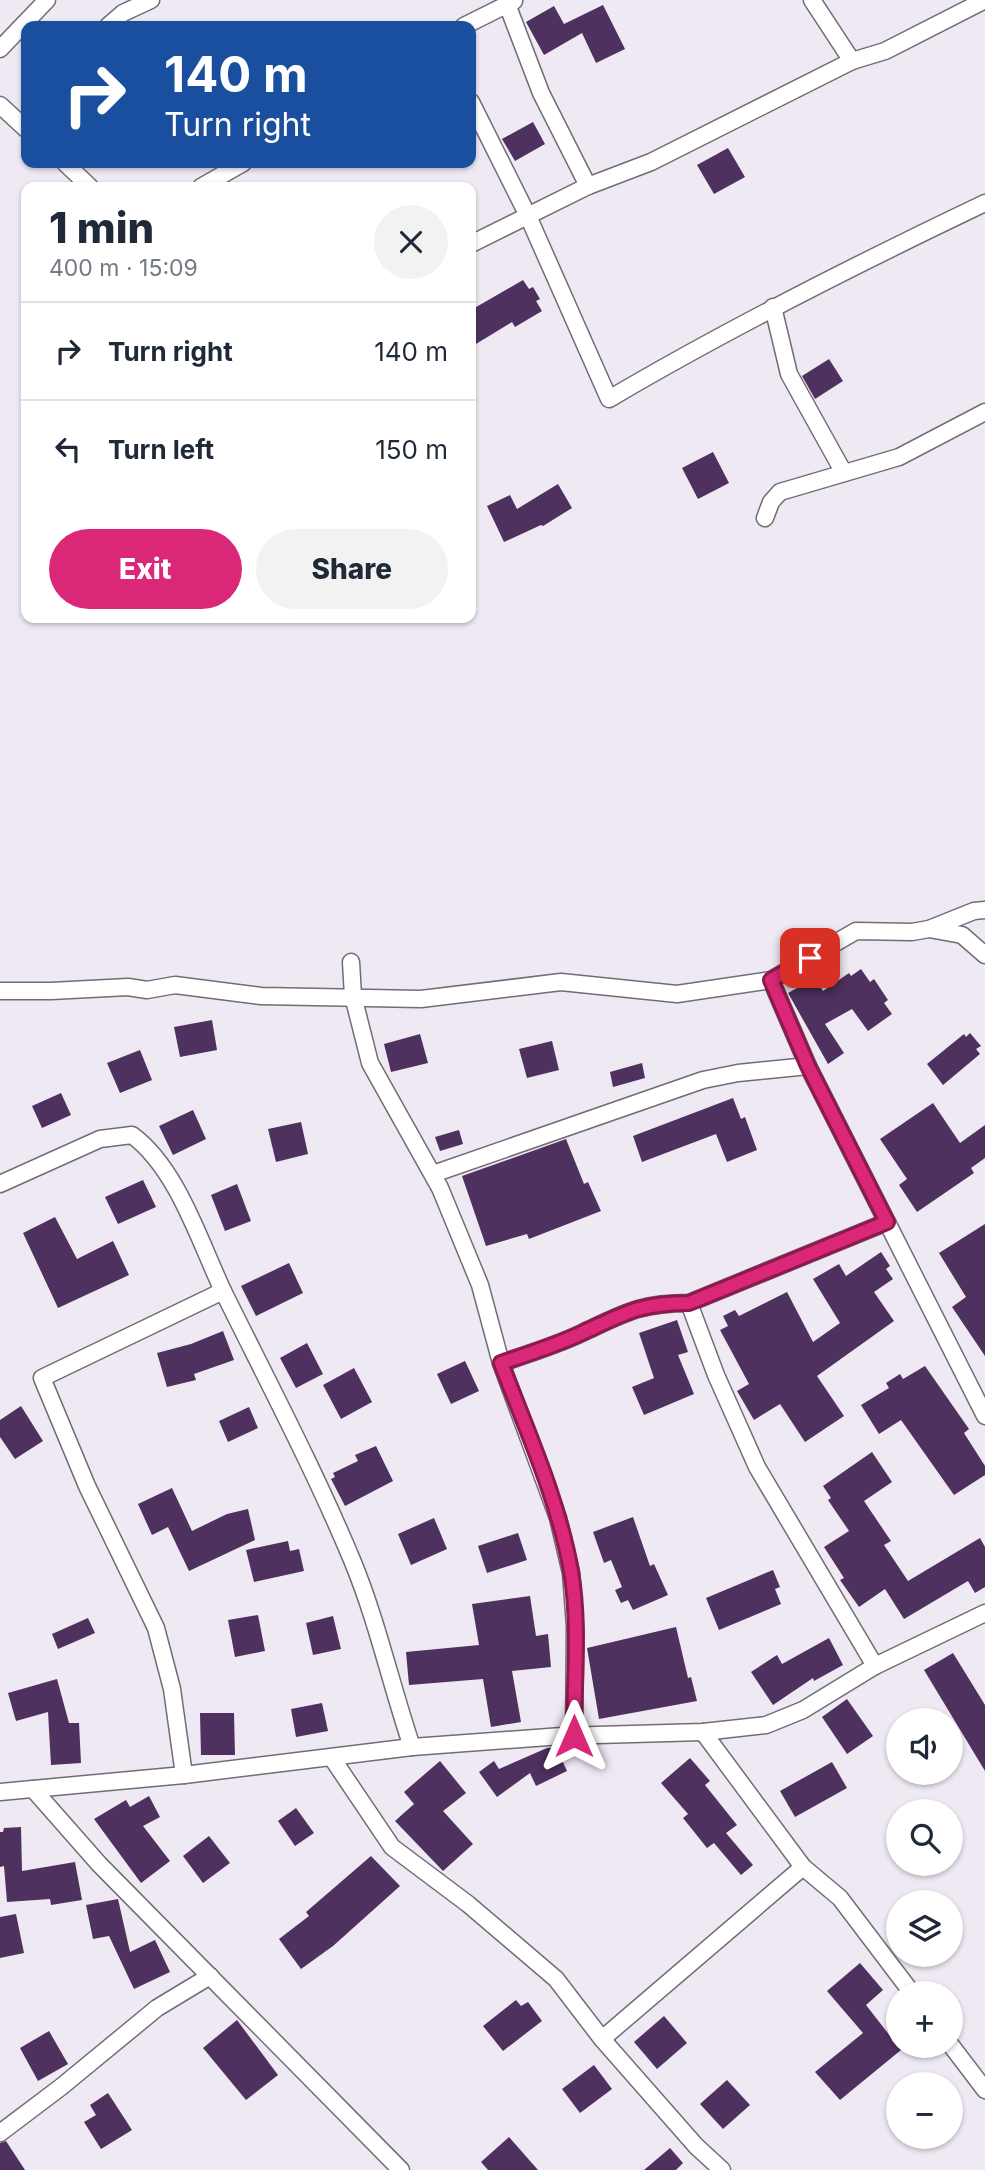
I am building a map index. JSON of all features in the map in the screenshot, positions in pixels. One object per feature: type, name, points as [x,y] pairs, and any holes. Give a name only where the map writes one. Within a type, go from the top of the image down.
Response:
[{"type":"street","points":[[27,21],[47,0]]},
{"type":"street","points":[[113,21],[122,13],[151,0]]},
{"type":"street","points":[[812,0],[852,61]]},
{"type":"street","points":[[476,242],[587,186],[651,162],[852,61],[885,51],[985,0]]},
{"type":"street","points":[[474,21],[512,2],[541,93],[587,186]]},
{"type":"street","points":[[0,49],[21,27]]},
{"type":"street","points":[[0,105],[21,117]]},
{"type":"street","points":[[476,112],[528,216],[609,399],[699,346],[985,203]]},
{"type":"street","points":[[70,168],[85,182]]},
{"type":"street","points":[[210,182],[234,168]]},
{"type":"street","points":[[774,307],[789,374],[844,473]]},
{"type":"street","points":[[765,518],[771,502],[780,492],[899,457],[985,412]]},
{"type":"street","points":[[0,991],[128,987],[147,990],[175,985],[261,996],[421,999],[561,982],[677,994],[771,980],[856,930],[912,932],[929,929],[974,911],[985,911]]},
{"type":"street","points":[[929,929],[962,935],[985,955]]},
{"type":"street","points":[[351,962],[353,996],[370,1063],[433,1174],[480,1285],[501,1363],[558,1518],[571,1573],[575,1626],[574,1736]]},
{"type":"street","points":[[771,980],[808,1066],[985,1414]]},
{"type":"street","points":[[433,1174],[703,1080],[738,1073],[808,1066]]},
{"type":"street","points":[[0,1184],[100,1139],[132,1135],[149,1147],[194,1221],[223,1290],[285,1413],[353,1562],[412,1747]]},
{"type":"street","points":[[501,1363],[583,1333],[605,1320],[636,1308],[663,1303],[689,1303],[887,1222]]},
{"type":"street","points":[[184,1774],[172,1689],[156,1628],[88,1486],[42,1378],[223,1290]]},
{"type":"street","points":[[689,1303],[716,1375],[757,1466],[875,1666]]},
{"type":"street","points":[[0,1792],[332,1758],[412,1747],[574,1736],[704,1732],[766,1725],[803,1710],[875,1666],[985,1613]]},
{"type":"street","points":[[704,1732],[803,1867],[840,1898],[903,1981]]},
{"type":"street","points":[[332,1758],[392,1847],[468,1904],[556,1979],[602,2039],[696,2146],[722,2170]]},
{"type":"street","points":[[33,1789],[99,1864],[395,2168]]},
{"type":"street","points":[[602,2039],[803,1867]]},
{"type":"street","points":[[0,2133],[157,2008],[210,1976]]},
{"type":"street","points":[[961,2058],[985,2090]]},
{"type":"building","points":[[603,5],[625,49],[596,63],[582,33],[544,55],[526,22],[554,6],[564,24]]},
{"type":"building","points":[[533,122],[545,144],[515,161],[502,139]]},
{"type":"building","points":[[728,148],[745,177],[714,194],[697,165]]},
{"type":"building","points":[[523,280],[529,289],[533,287],[540,299],[536,301],[542,311],[515,327],[512,322],[476,344],[476,307]]},
{"type":"building","points":[[829,359],[843,381],[815,399],[802,376]]},
{"type":"building","points":[[713,452],[729,483],[698,499],[682,468]]},
{"type":"building","points":[[558,484],[572,508],[543,526],[504,542],[487,506],[510,495],[517,509]]},
{"type":"building","points":[[861,969],[870,982],[874,979],[888,1000],[884,1003],[892,1014],[868,1031],[852,1009],[825,1024],[844,1053],[828,1064],[788,993],[815,978],[823,991],[849,973],[851,976]]},
{"type":"building","points":[[212,1020],[217,1050],[180,1057],[174,1027]]},
{"type":"building","points":[[970,1033],[981,1046],[976,1049],[980,1054],[943,1085],[927,1064],[964,1034],[966,1037]]},
{"type":"building","points":[[420,1034],[428,1063],[391,1072],[384,1044]]},
{"type":"building","points":[[552,1041],[559,1070],[527,1078],[519,1049]]},
{"type":"building","points":[[140,1050],[152,1080],[120,1093],[107,1063]]},
{"type":"building","points":[[642,1063],[645,1078],[613,1087],[610,1072]]},
{"type":"building","points":[[61,1093],[71,1115],[42,1128],[32,1106]]},
{"type":"building","points":[[733,1098],[741,1119],[745,1117],[757,1150],[727,1162],[716,1134],[642,1162],[633,1136]]},
{"type":"building","points":[[933,1103],[960,1143],[985,1125],[985,1158],[971,1168],[974,1173],[917,1212],[899,1185],[907,1179],[880,1139]]},
{"type":"building","points":[[193,1110],[206,1139],[173,1155],[159,1126]]},
{"type":"building","points":[[301,1122],[308,1154],[276,1162],[268,1129]]},
{"type":"building","points":[[459,1130],[463,1144],[440,1151],[435,1137]]},
{"type":"building","points":[[566,1139],[584,1184],[588,1182],[601,1211],[529,1239],[527,1234],[486,1246],[462,1176]]},
{"type":"building","points":[[143,1180],[156,1207],[118,1224],[105,1197]]},
{"type":"building","points":[[237,1184],[251,1221],[225,1231],[211,1195]]},
{"type":"building","points":[[55,1217],[77,1259],[113,1241],[129,1275],[58,1308],[23,1233]]},
{"type":"building","points":[[985,1224],[985,1356],[952,1307],[966,1297],[939,1253]]},
{"type":"building","points":[[881,1252],[890,1266],[886,1269],[893,1279],[874,1292],[894,1321],[817,1376],[844,1416],[805,1442],[780,1404],[754,1420],[737,1391],[749,1384],[720,1330],[728,1326],[723,1316],[735,1310],[739,1316],[787,1292],[813,1342],[840,1323],[813,1279],[839,1264],[846,1276]]},
{"type":"building","points":[[289,1263],[303,1293],[256,1316],[241,1286]]},
{"type":"building","points":[[677,1320],[688,1352],[678,1355],[694,1394],[644,1415],[632,1387],[654,1378],[639,1333]]},
{"type":"building","points":[[223,1331],[234,1360],[194,1374],[196,1380],[167,1387],[157,1353],[191,1344]]},
{"type":"building","points":[[307,1343],[323,1374],[296,1388],[280,1358]]},
{"type":"building","points":[[465,1361],[479,1391],[451,1404],[437,1374]]},
{"type":"building","points":[[925,1366],[969,1429],[964,1433],[985,1466],[985,1475],[954,1495],[901,1420],[879,1434],[861,1405],[889,1388],[886,1383],[900,1374],[903,1379]]},
{"type":"building","points":[[354,1368],[372,1402],[341,1419],[323,1385]]},
{"type":"building","points":[[21,1406],[43,1441],[15,1459],[0,1437],[0,1420]]},
{"type":"building","points":[[249,1407],[258,1428],[228,1442],[219,1421]]},
{"type":"building","points":[[376,1446],[393,1481],[345,1506],[331,1479],[335,1477],[333,1473],[358,1461],[355,1455]]},
{"type":"building","points":[[872,1452],[892,1482],[864,1501],[891,1541],[884,1545],[908,1581],[980,1538],[985,1547],[985,1587],[975,1593],[968,1581],[904,1619],[885,1589],[859,1607],[840,1580],[844,1578],[824,1547],[849,1531],[828,1500],[831,1498],[823,1486]]},
{"type":"building","points":[[172,1488],[192,1531],[227,1514],[248,1509],[255,1540],[189,1571],[168,1527],[152,1535],[138,1504]]},
{"type":"building","points":[[633,1517],[650,1566],[654,1564],[668,1595],[633,1610],[628,1600],[621,1603],[615,1590],[622,1587],[611,1560],[604,1563],[593,1532]]},
{"type":"building","points":[[434,1518],[447,1549],[411,1565],[398,1534]]},
{"type":"building","points":[[518,1533],[527,1560],[487,1573],[478,1546]]},
{"type":"building","points":[[288,1541],[290,1551],[299,1549],[304,1571],[254,1582],[246,1550]]},
{"type":"building","points":[[773,1570],[780,1587],[775,1589],[781,1604],[719,1630],[706,1598]]},
{"type":"building","points":[[530,1596],[536,1636],[548,1634],[551,1667],[512,1671],[521,1722],[491,1727],[483,1679],[409,1685],[406,1652],[479,1645],[472,1604]]},
{"type":"building","points":[[258,1615],[265,1651],[235,1657],[228,1620]]},
{"type":"building","points":[[333,1616],[341,1649],[313,1655],[306,1623]]},
{"type":"building","points":[[88,1618],[95,1633],[58,1649],[52,1634]]},
{"type":"building","points":[[676,1627],[688,1678],[691,1677],[697,1701],[599,1719],[587,1648]]},
{"type":"building","points":[[829,1638],[843,1665],[814,1681],[813,1678],[773,1705],[751,1672],[777,1655],[782,1664]]},
{"type":"building","points":[[953,1653],[985,1705],[985,1771],[963,1735],[963,1708],[947,1708],[924,1670]]},
{"type":"building","points":[[57,1679],[69,1723],[79,1723],[81,1763],[51,1765],[48,1712],[16,1721],[8,1693]]},
{"type":"building","points":[[847,1699],[873,1736],[847,1754],[822,1717]]},
{"type":"building","points":[[322,1703],[328,1731],[296,1737],[291,1709]]},
{"type":"building","points":[[200,1713],[234,1713],[235,1755],[201,1755]]},
{"type":"building","points":[[556,1747],[567,1771],[536,1786],[530,1773],[497,1797],[479,1772],[494,1761],[499,1769],[547,1748]]},
{"type":"building","points":[[690,1758],[710,1781],[705,1785],[737,1825],[726,1833],[753,1865],[741,1875],[714,1843],[707,1848],[683,1818],[688,1814],[661,1783]]},
{"type":"building","points":[[440,1761],[466,1793],[443,1811],[473,1844],[443,1871],[395,1821],[414,1804],[404,1792]]},
{"type":"building","points":[[832,1762],[847,1788],[795,1817],[780,1791]]},
{"type":"building","points":[[149,1796],[160,1817],[143,1826],[170,1861],[141,1883],[94,1819],[126,1800],[130,1807]]},
{"type":"building","points":[[296,1808],[314,1833],[295,1846],[278,1821]]},
{"type":"building","points":[[21,1827],[22,1871],[75,1862],[82,1900],[51,1905],[50,1899],[7,1902],[4,1866],[0,1867],[0,1832],[3,1832],[4,1828]]},
{"type":"building","points":[[209,1836],[230,1863],[203,1883],[183,1856]]},
{"type":"building","points":[[371,1856],[400,1886],[333,1946],[301,1969],[279,1939],[309,1916],[306,1912]]},
{"type":"building","points":[[118,1899],[130,1952],[155,1940],[170,1972],[134,1989],[109,1936],[93,1939],[86,1905]]},
{"type":"building","points":[[16,1914],[24,1953],[0,1958],[0,1917]]},
{"type":"building","points":[[860,1963],[883,1990],[866,2005],[886,2031],[886,2058],[891,2058],[840,2100],[815,2072],[863,2033],[827,1991]]},
{"type":"building","points":[[516,2000],[521,2006],[528,2002],[542,2021],[503,2051],[483,2026]]},
{"type":"building","points":[[664,2016],[687,2043],[657,2069],[634,2042]]},
{"type":"building","points":[[237,2020],[278,2075],[246,2100],[203,2048]]},
{"type":"building","points":[[49,2031],[68,2064],[38,2081],[20,2048]]},
{"type":"building","points":[[594,2065],[612,2089],[580,2113],[562,2089]]},
{"type":"building","points":[[727,2080],[750,2105],[723,2129],[700,2104]]},
{"type":"building","points":[[108,2093],[132,2130],[101,2149],[84,2122],[96,2115],[90,2105]]},
{"type":"building","points":[[509,2137],[538,2170],[488,2170],[481,2162]]},
{"type":"building","points":[[6,2141],[25,2170],[0,2170],[0,2143]]},
{"type":"building","points":[[670,2148],[683,2163],[676,2170],[644,2170]]},
{"type":"route","points":[[574,1736],[575,1626],[571,1573],[558,1518],[501,1363],[583,1333],[605,1320],[636,1308],[663,1303],[689,1303],[887,1222],[808,1066],[771,980],[810,958]]}]
